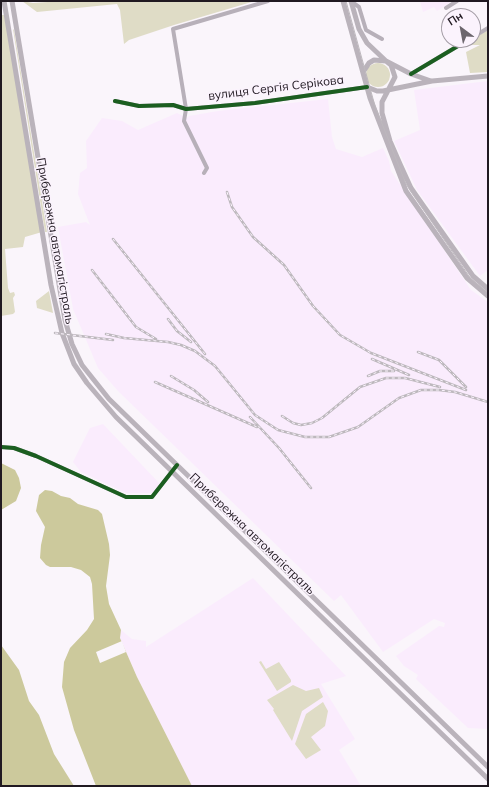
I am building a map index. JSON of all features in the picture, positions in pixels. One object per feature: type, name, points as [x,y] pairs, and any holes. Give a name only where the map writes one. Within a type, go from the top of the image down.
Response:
[{"type":"main road","name":"Прибережна автомагістраль","points":[[4,1],[57,317],[68,351],[74,364],[104,404],[488,779]]},
{"type":"main road","name":"Прибережна автомагістраль","points":[[12,1],[67,327],[82,365],[109,399],[488,767]]},
{"type":"main road","points":[[343,1],[367,87],[390,154],[406,191],[467,278],[478,290],[488,296]]},
{"type":"main road","points":[[352,2],[362,36],[394,71],[394,77],[390,89],[382,102],[382,113],[390,141],[411,188],[473,276],[488,289]]},
{"type":"main road","points":[[363,72],[369,63],[374,60],[386,61],[412,74],[432,81]]},
{"type":"main road","points":[[367,87],[377,91],[432,81],[488,76]]},
{"type":"main road","points":[[42,232],[45,234],[50,230]]},
{"type":"main road","points":[[44,245],[46,241],[52,244]]},
{"type":"main road","points":[[478,290],[482,285]]},
{"type":"main road","points":[[365,658],[370,656],[369,652]]},
{"type":"main road","points":[[378,670],[379,665],[382,664]]},
{"type":"street","points":[[204,173],[207,168],[184,121],[186,109],[173,29],[268,1]]},
{"type":"street","points":[[446,8],[457,1]]},
{"type":"street","points":[[352,2],[359,8],[366,30],[382,39]]},
{"type":"street","points":[[412,74],[455,48]]},
{"type":"street","name":"вулиця Сергія Серікова","points":[[115,100],[139,106],[173,105],[186,109],[255,103],[367,87]]},
{"type":"street","points":[[1,447],[14,448],[48,461],[126,497],[152,497],[177,465]]},
{"type":"shaded area","points":[[22,1],[33,3],[62,1],[255,1],[174,25],[129,40],[124,44],[120,10],[117,4],[37,12]]},
{"type":"shaded area","points":[[420,1],[452,1],[437,11],[434,7],[423,12]]},
{"type":"shaded area","points":[[1,10],[2,15],[6,15],[42,232],[25,237],[23,247],[5,249],[8,288],[10,293],[14,292],[15,295],[13,298],[15,312],[13,314],[1,316]]},
{"type":"shaded area","points":[[13,29],[14,30],[47,232],[45,232]]},
{"type":"shaded area","points":[[488,30],[488,72],[470,73],[466,52],[474,48],[481,48],[481,34]]},
{"type":"shaded area","points":[[378,63],[387,66],[390,75],[387,84],[378,87],[369,84],[366,75],[369,66]]},
{"type":"shaded area","points":[[488,81],[488,270],[480,276],[417,190],[394,141],[420,130],[414,90]]},
{"type":"shaded area","points":[[328,99],[332,137],[336,149],[362,157],[383,148],[389,161],[391,171],[471,290],[488,302],[488,729],[468,728],[416,679],[418,675],[404,666],[396,656],[439,626],[444,627],[445,623],[434,619],[383,652],[341,595],[334,601],[118,391],[98,368],[73,309],[58,227],[86,222],[90,225],[78,194],[80,173],[87,168],[86,141],[102,118],[122,121],[138,130],[177,113],[187,118],[189,116],[218,111]]},
{"type":"shaded area","points":[[49,291],[53,313],[37,308],[36,301]]},
{"type":"shaded area","points":[[103,424],[160,484],[154,493],[126,493],[81,472],[73,462],[90,428]]},
{"type":"shaded area","points":[[1,463],[15,470],[19,478],[21,488],[16,501],[1,510]]},
{"type":"shaded area","points":[[45,490],[70,498],[78,504],[98,510],[102,514],[110,555],[106,586],[109,604],[121,630],[120,638],[137,677],[192,786],[96,786],[74,730],[62,687],[64,662],[70,648],[87,630],[94,619],[92,584],[90,577],[81,570],[71,567],[50,567],[40,558],[45,527],[36,511],[39,495]]},
{"type":"shaded area","points":[[253,578],[346,676],[321,684],[355,739],[339,750],[361,786],[192,786],[188,779],[137,677],[120,638],[121,630],[132,639],[146,641],[146,647]]},
{"type":"shaded area","points":[[1,645],[19,670],[29,701],[39,715],[54,754],[74,786],[1,786]]},
{"type":"shaded area","points":[[261,661],[266,669],[279,662],[291,682],[277,691],[259,662]]},
{"type":"shaded area","points":[[293,685],[306,691],[319,688],[323,697],[302,711],[292,741],[273,710],[274,709],[267,700]]},
{"type":"shaded area","points":[[323,702],[328,711],[325,726],[311,737],[321,750],[306,759],[295,744],[306,714]]},
{"type":"pier","points":[[122,641],[126,652],[100,663],[96,652]]},
{"type":"tram line","points":[[346,1],[375,106],[406,184],[471,279],[488,293]]},
{"type":"railway","points":[[227,192],[232,207],[253,237],[284,265],[313,306],[340,335],[371,353],[466,390]]},
{"type":"railway","points":[[113,239],[205,354]]},
{"type":"railway","points":[[92,270],[136,327],[156,339]]},
{"type":"railway","points":[[168,319],[177,331],[191,342]]},
{"type":"railway","points":[[55,333],[113,340]]},
{"type":"railway","points":[[106,334],[124,338],[168,342],[181,345],[195,351],[215,366],[255,415],[278,430],[305,437],[329,437],[358,427],[399,398],[421,390],[455,392],[488,402]]},
{"type":"railway","points":[[418,352],[439,360],[466,387]]},
{"type":"railway","points":[[372,359],[409,375]]},
{"type":"railway","points":[[368,376],[380,371],[394,371]]},
{"type":"railway","points":[[171,376],[194,390],[208,402]]},
{"type":"railway","points":[[282,416],[293,423],[301,425],[312,423],[322,418],[360,387],[386,378],[405,378],[440,387]]},
{"type":"railway","points":[[155,382],[257,427]]},
{"type":"railway","points":[[250,417],[279,448],[311,488]]},
{"type":"cycle path","points":[[411,74],[455,48]]},
{"type":"cycle path","points":[[115,101],[139,106],[173,105],[186,109],[255,103],[367,87]]},
{"type":"cycle path","points":[[1,447],[14,448],[36,456],[126,497],[152,497],[177,465]]}]
